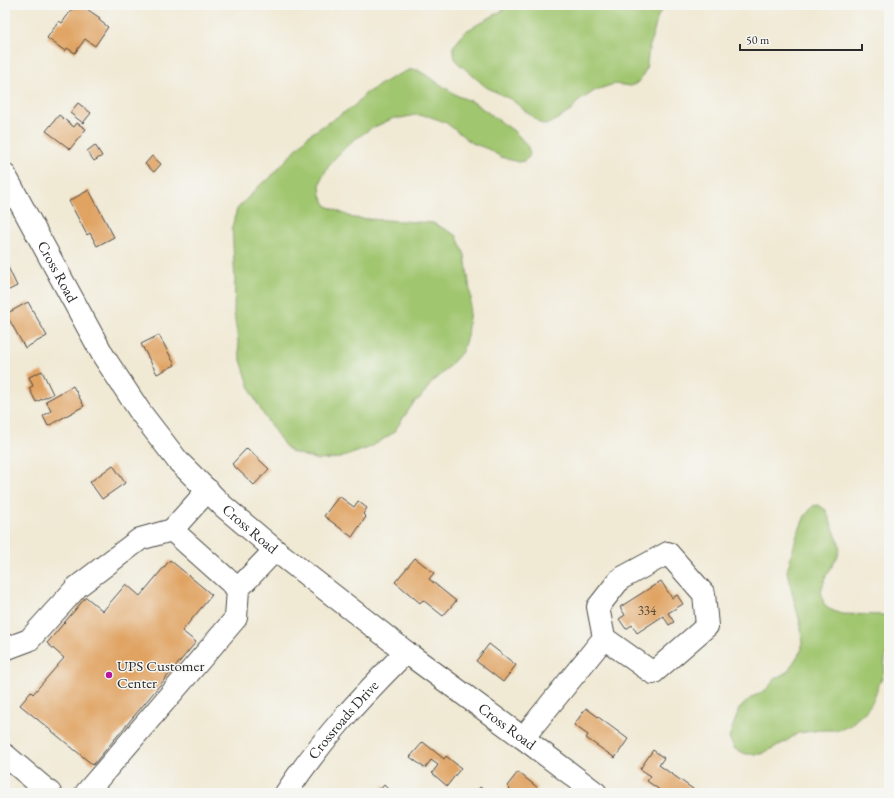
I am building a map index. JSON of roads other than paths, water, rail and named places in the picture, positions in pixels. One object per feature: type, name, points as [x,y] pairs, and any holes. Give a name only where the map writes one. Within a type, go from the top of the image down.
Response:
[{"type":"street","name":"Cross Road","points":[[5,175],[104,357],[141,413],[178,461],[223,506],[326,591],[596,793]]},
{"type":"street","points":[[5,650],[29,640],[77,588],[140,539],[172,530],[208,490]]},
{"type":"street","points":[[172,530],[238,589]]},
{"type":"street","points":[[86,793],[236,618],[238,589],[275,550]]},
{"type":"street","points":[[524,738],[604,638],[598,607],[620,579],[668,553],[704,594],[707,626],[653,673],[604,638]]},
{"type":"street","name":"Crossroads Drive","points":[[286,793],[317,749],[352,708],[406,652]]},
{"type":"street","points":[[5,755],[50,793]]},
{"type":"place","name":"UPS Customer Center","points":[[109,675]]}]
